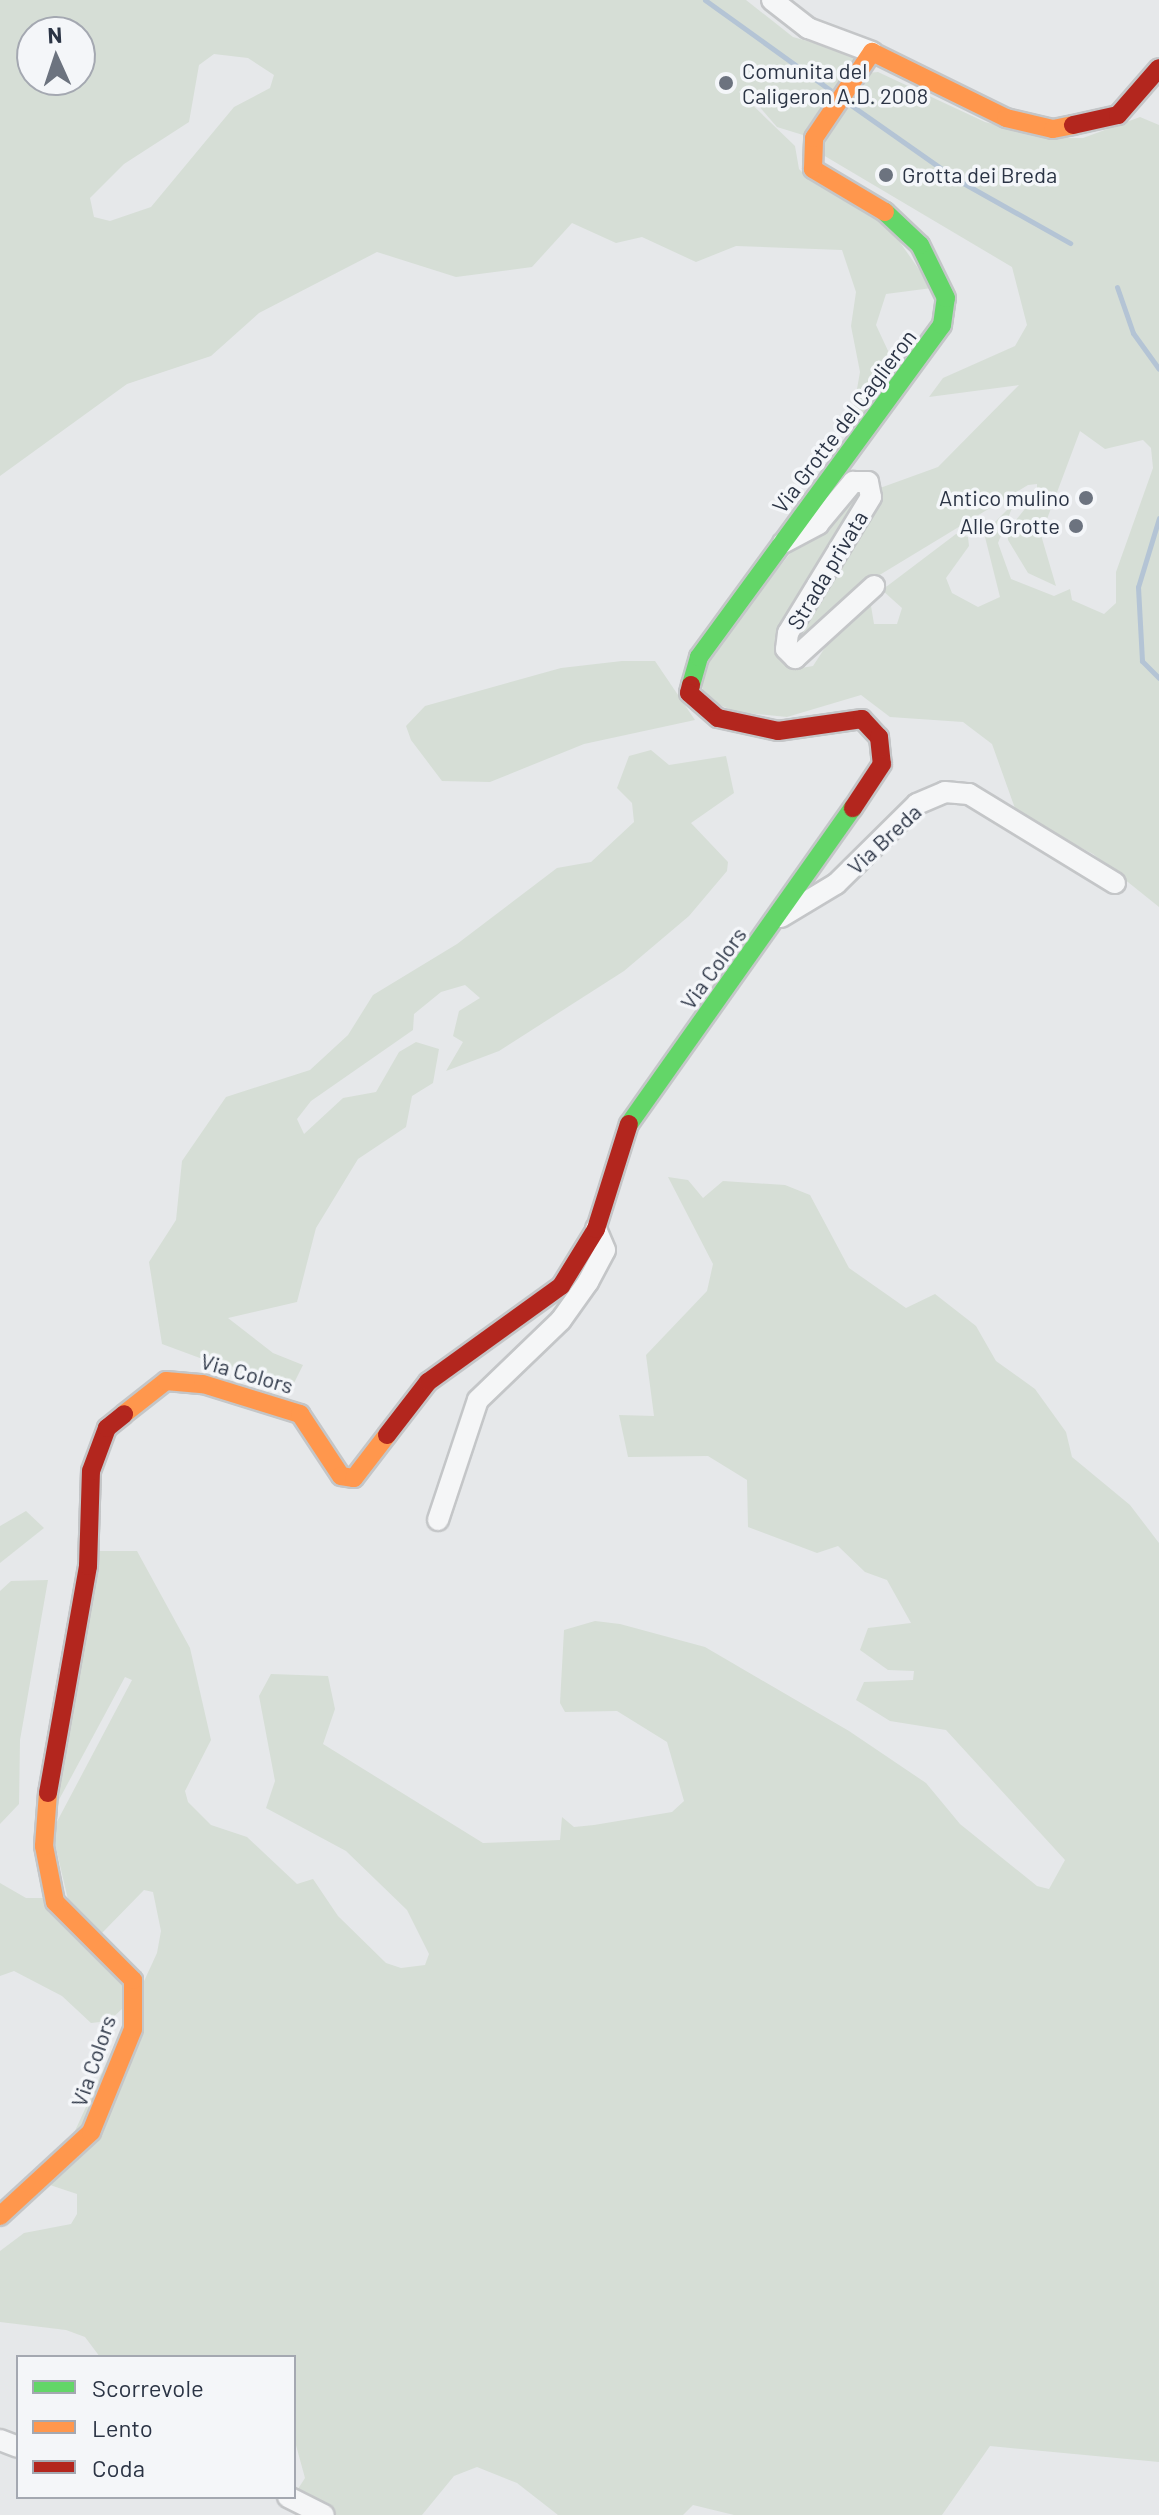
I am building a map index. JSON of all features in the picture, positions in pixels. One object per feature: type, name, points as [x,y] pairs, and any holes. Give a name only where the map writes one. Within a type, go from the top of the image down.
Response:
[{"type":"street","points":[[772,0],[808,28],[872,52],[1006,118],[1053,129],[1118,115],[1159,68]]},
{"type":"street","name":"Via Grotte del Caglieron","points":[[872,52],[814,138],[813,169],[900,221],[946,298],[935,340],[699,657],[689,693],[718,718],[778,731],[862,719],[883,752],[872,787]]},
{"type":"street","name":"Strada privata","points":[[783,543],[818,524],[853,482],[868,482],[871,497],[788,633],[786,649],[795,658],[874,586]]},
{"type":"street","name":"Via Colors","points":[[0,2216],[91,2132],[133,2029],[133,1980],[55,1902],[44,1846],[52,1743],[88,1566],[91,1471],[107,1428],[166,1381],[203,1384],[300,1414],[341,1476],[354,1478],[428,1382],[540,1308],[596,1229],[620,1139],[872,787]]},
{"type":"street","name":"Via Breda","points":[[781,917],[836,884],[917,804],[945,792],[969,794],[993,816],[1065,849],[1115,883]]},
{"type":"street","points":[[438,1520],[478,1400],[561,1320],[588,1282],[605,1250],[596,1229]]},
{"type":"street","points":[[292,2499],[324,2515]]},
{"type":"shaded area","points":[[0,0],[746,0],[793,37],[854,54],[857,67],[803,135],[777,127],[743,88],[739,92],[795,146],[799,169],[810,180],[885,221],[932,288],[886,294],[876,325],[896,368],[849,434],[860,372],[851,326],[856,292],[842,250],[736,246],[696,262],[642,237],[616,243],[572,223],[532,267],[456,277],[377,252],[259,313],[211,356],[127,384],[0,476]],"holes":[[[214,54],[248,58],[274,75],[270,88],[234,107],[151,207],[110,221],[94,217],[90,198],[124,164],[189,122],[199,65]]]},
{"type":"shaded area","points":[[878,72],[985,122],[1048,138],[1083,138],[1140,117],[1159,125],[1159,907],[1093,854],[1017,814],[992,744],[963,722],[890,717],[861,695],[787,717],[736,712],[704,698],[699,667],[793,550],[856,491],[865,493],[777,632],[779,653],[795,669],[813,666],[839,626],[870,600],[874,624],[897,624],[902,608],[882,590],[956,534],[968,537],[969,546],[946,578],[952,593],[978,607],[1000,597],[984,533],[1014,503],[998,543],[1011,579],[1054,596],[1070,589],[1072,600],[1104,614],[1116,603],[1116,572],[1153,468],[1151,448],[1143,440],[1105,449],[1080,431],[1041,535],[1056,586],[1028,573],[1008,540],[1007,531],[1037,494],[1037,484],[1028,485],[868,582],[792,646],[880,488],[938,467],[1019,385],[929,397],[943,378],[1015,346],[1027,325],[1012,267],[818,152],[868,73]]},
{"type":"shaded area","points":[[622,661],[655,661],[695,720],[584,744],[490,782],[442,781],[411,740],[406,726],[425,706],[561,668]]},
{"type":"shaded area","points":[[651,750],[669,765],[726,756],[734,793],[691,823],[728,862],[727,871],[689,916],[624,971],[499,1051],[446,1071],[463,1042],[453,1036],[459,1011],[480,998],[465,985],[441,992],[414,1014],[413,1030],[311,1101],[297,1119],[304,1134],[343,1098],[376,1092],[399,1052],[416,1042],[439,1049],[433,1083],[412,1096],[406,1127],[358,1159],[316,1228],[297,1302],[228,1318],[273,1353],[303,1365],[294,1383],[276,1386],[162,1344],[149,1262],[176,1220],[182,1161],[226,1097],[310,1070],[348,1035],[373,995],[457,944],[557,868],[591,862],[634,822],[632,803],[617,788],[629,756]]},
{"type":"shaded area","points":[[668,1177],[688,1180],[703,1198],[723,1181],[785,1185],[810,1195],[849,1268],[906,1308],[935,1294],[976,1326],[996,1361],[1035,1389],[1066,1432],[1072,1457],[1130,1505],[1159,1543],[1159,2462],[990,2446],[942,2515],[734,2515],[693,2505],[683,2515],[558,2515],[517,2483],[477,2467],[454,2476],[422,2515],[337,2515],[296,2496],[305,2478],[296,2445],[296,2355],[98,2355],[85,2337],[66,2330],[0,2322],[0,2251],[24,2233],[71,2224],[77,2214],[77,2194],[50,2185],[157,1953],[161,1931],[153,1892],[144,1890],[102,1933],[69,1904],[52,1831],[132,1680],[125,1677],[54,1809],[95,1551],[137,1551],[190,1648],[211,1740],[185,1791],[188,1802],[211,1825],[247,1837],[297,1884],[313,1879],[338,1916],[386,1963],[401,1968],[425,1965],[429,1954],[407,1910],[346,1851],[266,1808],[275,1781],[259,1696],[271,1674],[328,1676],[335,1709],[323,1744],[483,1843],[560,1840],[562,1817],[574,1827],[594,1825],[672,1812],[684,1801],[667,1742],[617,1711],[565,1712],[560,1703],[564,1630],[595,1621],[620,1624],[705,1647],[849,1731],[926,1783],[960,1824],[1037,1886],[1049,1889],[1065,1860],[946,1730],[890,1721],[856,1700],[864,1682],[913,1680],[914,1671],[888,1670],[860,1650],[868,1628],[911,1623],[887,1580],[865,1572],[838,1546],[817,1553],[748,1527],[747,1480],[708,1456],[628,1457],[619,1415],[654,1416],[646,1355],[707,1291],[713,1264]]},
{"type":"shaded area","points":[[26,1511],[44,1528],[0,1563],[0,1526]]},
{"type":"shaded area","points":[[48,1580],[20,1740],[19,1804],[0,1824],[0,1591],[11,1581]]},
{"type":"shaded area","points":[[0,1883],[26,1898],[44,1898],[124,1978],[122,2009],[109,2021],[91,2023],[62,1996],[14,1971],[0,1976]]},
{"type":"waterway","points":[[705,0],[833,92]]},
{"type":"waterway","points":[[848,103],[956,179],[1070,243]]},
{"type":"waterway","points":[[1117,287],[1133,333],[1159,369]]},
{"type":"waterway","points":[[1159,518],[1138,587],[1142,661],[1159,678]]},
{"type":"traffic: fast","points":[[691,685],[699,657],[942,325],[946,298],[920,245],[885,212]]},
{"type":"traffic: fast","points":[[629,1124],[853,808]]},
{"type":"traffic: slow","points":[[885,212],[813,169],[814,138],[872,52],[1006,118],[1053,129],[1073,125]]},
{"type":"traffic: slow","points":[[124,1414],[166,1381],[203,1384],[300,1414],[341,1476],[354,1478],[387,1435]]},
{"type":"traffic: slow","points":[[0,2216],[91,2132],[133,2029],[133,1980],[55,1902],[44,1846],[48,1793]]},
{"type":"traffic: jam","points":[[1073,125],[1118,115],[1159,68]]},
{"type":"traffic: jam","points":[[691,685],[689,693],[718,718],[778,731],[862,719],[879,737],[882,764],[853,808]]},
{"type":"traffic: jam","points":[[387,1435],[428,1382],[561,1286],[596,1229],[629,1124]]},
{"type":"traffic: jam","points":[[48,1793],[88,1566],[91,1471],[107,1428],[124,1414]]},
{"type":"place","name":"Comunita del Caligeron A.D. 2008","points":[[726,83]]},
{"type":"place","name":"Grotta dei Breda","points":[[886,175]]},
{"type":"place","name":"Antico mulino","points":[[1086,498]]},
{"type":"place","name":"Alle Grotte","points":[[1076,526]]}]
